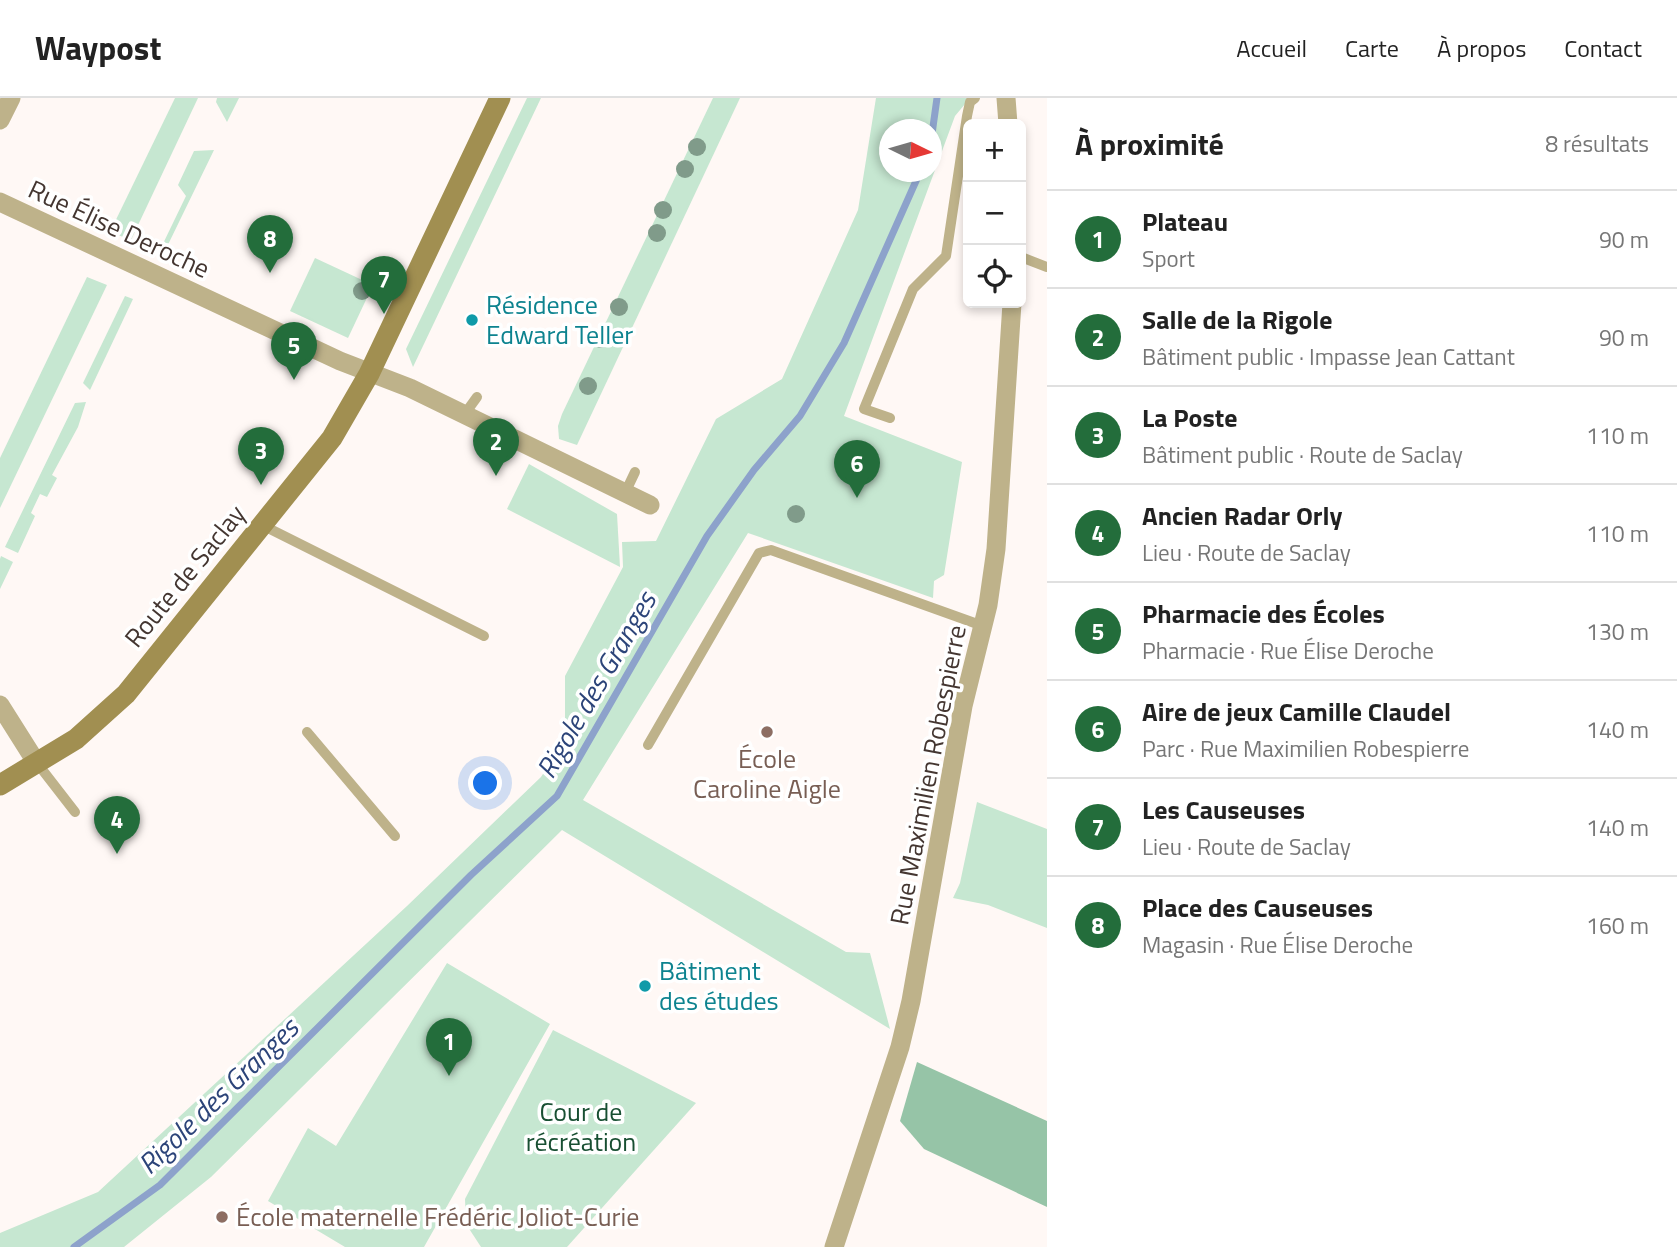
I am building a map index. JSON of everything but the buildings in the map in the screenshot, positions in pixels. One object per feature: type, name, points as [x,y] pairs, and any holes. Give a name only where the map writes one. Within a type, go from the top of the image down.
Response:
[{"type":"main road","name":"Route de Saclay","points":[[0,785],[76,739],[126,694],[332,438],[369,374],[500,98]]},
{"type":"street","points":[[0,120],[11,98]]},
{"type":"street","points":[[1006,98],[1008,119]]},
{"type":"street","name":"Rue Élise Deroche","points":[[0,202],[369,374],[410,388],[650,505]]},
{"type":"street","name":"Rue Maximilien Robespierre","points":[[836,1247],[900,1047],[911,1001],[963,706],[983,626],[1000,520],[1012,308]]},
{"type":"street","points":[[0,705],[36,762]]},
{"type":"lane","points":[[890,418],[864,409],[913,289],[946,256],[967,116],[970,102],[975,98]]},
{"type":"lane","points":[[1026,259],[1047,267]]},
{"type":"lane","points":[[464,415],[477,397]]},
{"type":"lane","points":[[625,493],[635,472]]},
{"type":"lane","points":[[262,525],[484,636]]},
{"type":"lane","points":[[648,745],[759,553],[771,550],[983,626]]},
{"type":"lane","points":[[307,732],[396,836]]},
{"type":"lane","points":[[36,762],[75,812]]},
{"type":"green space","points":[[175,98],[198,98],[131,240],[110,232]]},
{"type":"green space","points":[[217,98],[239,98],[227,122],[216,102]]},
{"type":"green space","points":[[527,98],[541,98],[413,367],[406,349]]},
{"type":"green space","points":[[713,98],[740,98],[577,445],[559,439],[558,426],[562,414]]},
{"type":"green space","points":[[876,98],[970,98],[955,116],[942,151],[942,119],[879,119],[879,182],[931,182],[844,416],[962,462],[944,575],[934,581],[933,598],[748,533],[583,800],[846,952],[870,953],[890,1029],[562,830],[211,1177],[124,1247],[0,1247],[0,1233],[98,1192],[407,906],[541,777],[565,740],[565,676],[623,567],[622,542],[656,541],[716,419],[782,379],[858,210]]},
{"type":"green space","points":[[214,150],[162,257],[158,254],[186,196],[178,185],[194,151]]},
{"type":"green space","points":[[315,258],[373,285],[348,338],[290,311]]},
{"type":"green space","points":[[87,277],[107,285],[0,508],[0,458]]},
{"type":"green space","points":[[125,296],[133,299],[90,390],[83,383]]},
{"type":"green space","points":[[86,402],[78,427],[52,475],[57,478],[47,497],[40,494],[31,513],[35,516],[18,553],[5,547],[75,403]]},
{"type":"green space","points":[[529,464],[617,514],[620,567],[507,509]]},
{"type":"green space","points":[[1,556],[13,562],[0,589],[0,559]]},
{"type":"green space","points":[[977,802],[1047,829],[1047,928],[988,905],[953,898],[960,883]]},
{"type":"green space","points":[[447,963],[550,1024],[424,1247],[345,1247],[268,1201],[308,1128],[336,1146]]},
{"type":"green space","name":"Cour de récréation","points":[[553,1030],[696,1103],[567,1247],[481,1247],[466,1224],[465,1199]]},
{"type":"green space","points":[[917,1062],[1047,1121],[1047,1207],[924,1149],[900,1121]]},
{"type":"waterway","name":"Rigole des Granges","points":[[934,119],[937,98]]},
{"type":"waterway","name":"Rigole des Granges","points":[[74,1247],[160,1185],[471,875],[557,796],[707,536],[754,470],[800,416],[844,343],[916,182]]},
{"type":"place","name":"Place des Causeuses","points":[[270,273]]},
{"type":"place","name":"Les Causeuses","points":[[384,314]]},
{"type":"place","name":"Résidence Edward Teller","points":[[472,320]]},
{"type":"place","name":"Pharmacie des Écoles","points":[[294,380]]},
{"type":"place","name":"Salle de la Rigole","points":[[496,476]]},
{"type":"place","name":"La Poste","points":[[261,485]]},
{"type":"place","name":"Aire de jeux Camille Claudel","points":[[857,498]]},
{"type":"place","name":"École Caroline Aigle","points":[[767,732]]},
{"type":"place","name":"Ancien Radar Orly","points":[[117,854]]},
{"type":"place","name":"Bâtiment des études","points":[[645,986]]},
{"type":"place","name":"Plateau","points":[[449,1076]]},
{"type":"place","name":"École maternelle Frédéric Joliot-Curie","points":[[222,1217]]}]
